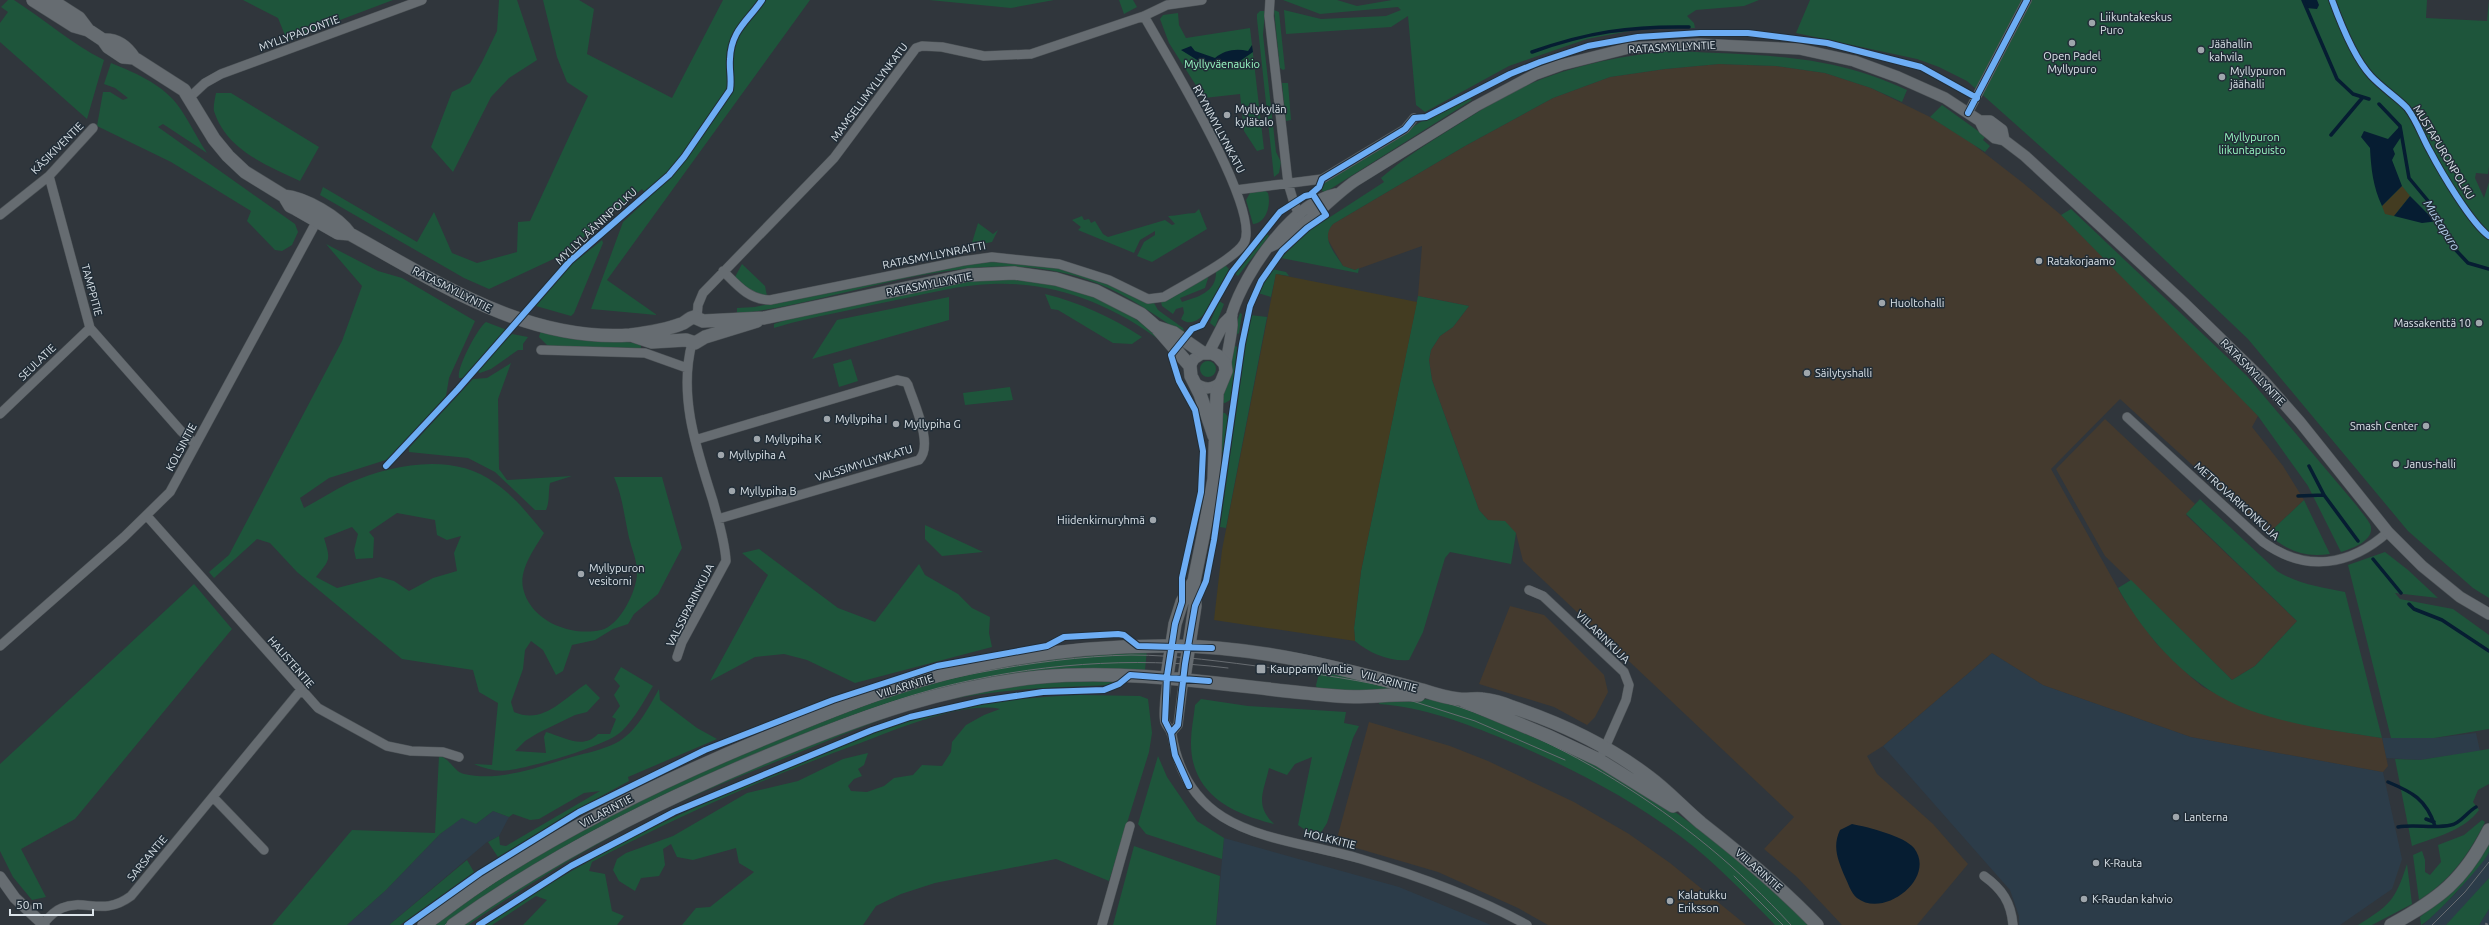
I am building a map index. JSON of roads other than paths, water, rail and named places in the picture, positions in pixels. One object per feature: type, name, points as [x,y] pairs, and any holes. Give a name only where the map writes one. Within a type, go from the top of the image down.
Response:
[{"type":"main road","name":"RATASMYLLYNTIE","points":[[43,1],[79,18],[88,30],[103,40],[108,47],[123,57],[134,58],[174,82],[190,97],[214,139],[228,156],[245,172],[284,196],[296,197],[319,216],[344,226],[350,234],[456,293],[505,315],[532,323],[575,331],[631,335],[652,342],[700,342],[705,337],[742,328],[764,318]]},
{"type":"main road","name":"RATASMYLLYNTIE","points":[[631,335],[684,323],[689,319],[764,318],[947,278],[1014,273],[1056,279],[1096,291],[1141,314],[1156,326],[1190,366]]},
{"type":"main road","name":"RATASMYLLYNTIE","points":[[1156,326],[1174,333],[1206,352]]},
{"type":"main road","points":[[1184,678],[1195,606],[1194,581],[1214,479],[1214,436],[1217,393],[1225,368],[1221,358],[1206,352]]},
{"type":"main road","points":[[1190,366],[1190,372],[1214,436]]},
{"type":"main road","points":[[1168,676],[1177,617],[1194,581]]},
{"type":"main road","name":"VIILARINTIE","points":[[424,925],[496,874],[619,803],[726,754],[839,708],[883,692],[977,666],[1050,654],[1188,646],[1315,662],[1435,694],[1461,699],[1483,699],[1509,705],[1539,716],[1605,748],[1648,776],[1679,801],[1697,820]]},
{"type":"main road","name":"VIILARINTIE","points":[[453,925],[528,874],[619,823],[704,782],[875,713],[958,689],[1017,680],[1082,675],[1168,676],[1340,697],[1435,694]]},
{"type":"main road","name":"VIILARINTIE","points":[[1461,699],[1548,736],[1599,760],[1697,820],[1765,874],[1816,925]]},
{"type":"main road","points":[[2391,925],[2425,907],[2450,886],[2472,859],[2489,830]]},
{"type":"street","name":"MYLLYPADONTIE","points":[[190,97],[205,83],[221,74],[422,0]]},
{"type":"street","name":"MAMSELLIMYLLYNKATU","points":[[700,319],[698,304],[703,293],[834,158],[916,48],[922,46],[942,47],[984,56],[1030,54],[1144,16],[1166,5],[1202,0]]},
{"type":"street","points":[[1270,0],[1269,16],[1288,183],[1301,219]]},
{"type":"street","points":[[1968,113],[2027,0]]},
{"type":"street","name":"RYYNIMYLLYNKATU","points":[[1144,16],[1226,164],[1236,190]]},
{"type":"street","name":"RATASMYLLYNTIE","points":[[1225,368],[1232,326],[1232,315],[1244,286],[1269,247],[1274,236],[1301,219],[1328,205],[1336,194],[1515,84],[1560,65],[1629,48],[1726,45],[1792,48],[1828,54],[1898,77],[1928,90],[1980,121],[1984,129],[1995,138],[2004,140],[2080,206],[2263,380],[2300,422],[2388,532],[2422,566],[2460,597],[2489,614]]},
{"type":"street","points":[[1236,190],[1322,179],[1405,129],[1414,118]]},
{"type":"street","name":"KÄSIKIVENTIE","points":[[0,215],[49,176],[93,128]]},
{"type":"street","name":"TAMPPITIE","points":[[49,176],[90,328],[180,431],[195,444]]},
{"type":"street","name":"RATASMYLLYNRAITTI","points":[[723,271],[751,296],[760,300],[770,300],[992,256],[1023,258],[1078,269],[1109,280],[1148,299],[1155,299],[1164,297],[1211,268],[1242,246],[1247,229],[1236,190]]},
{"type":"street","name":"KOLSINTIE","points":[[0,646],[147,516],[170,492],[319,216]]},
{"type":"street","name":"RATASMYLLYNTIE","points":[[1206,352],[1224,322],[1232,315]]},
{"type":"street","points":[[700,319],[707,327],[705,337]]},
{"type":"street","points":[[684,323],[682,333],[689,341],[687,368],[690,421],[718,518]]},
{"type":"street","name":"SEULATIE","points":[[0,414],[90,328]]},
{"type":"street","points":[[541,350],[645,353],[687,368]]},
{"type":"street","points":[[1190,366],[1196,357],[1206,352]]},
{"type":"street","name":"VALSSIMYLLYNKATU","points":[[695,440],[897,380],[906,382],[908,385],[920,424],[926,445],[924,455],[918,460],[718,518]]},
{"type":"street","points":[[1194,382],[1207,388],[1217,385],[1222,381]]},
{"type":"street","name":"METROVARIKONKUJA","points":[[2127,417],[2263,542],[2283,554],[2311,562],[2346,558],[2368,548],[2388,532]]},
{"type":"street","name":"HALISTENTIE","points":[[147,516],[300,691],[318,708],[387,746],[411,751],[443,752],[459,757]]},
{"type":"street","name":"VALSSIPARINKUJA","points":[[677,657],[682,642],[726,561],[718,518]]},
{"type":"street","name":"VIILARINKUJA","points":[[1529,590],[1543,596],[1624,672],[1629,685],[1626,700],[1599,760]]},
{"type":"street","name":"HOLKKITIE","points":[[1168,676],[1165,721],[1171,733],[1175,755],[1189,786],[1203,803],[1226,820],[1273,837],[1360,859],[1431,881],[1527,925]]},
{"type":"street","points":[[1171,733],[1178,725],[1184,678]]},
{"type":"street","name":"SARSANTIE","points":[[43,925],[56,911],[66,906],[105,907],[117,905],[131,896],[300,691]]},
{"type":"street","points":[[213,797],[264,850]]},
{"type":"street","points":[[1102,925],[1130,826]]},
{"type":"street","points":[[1984,876],[2005,895],[2012,914],[2013,925]]},
{"type":"street","points":[[0,877],[15,898],[43,925]]},
{"type":"waterway","name":"Mustapuro","points":[[2303,0],[2337,79],[2353,94],[2369,99]]},
{"type":"waterway","points":[[1532,52],[1552,45],[1609,32],[1628,29],[1689,27]]},
{"type":"waterway","points":[[2331,135],[2363,97]]},
{"type":"waterway","name":"Mustapuro","points":[[2379,104],[2400,126],[2409,178],[2429,202],[2452,246],[2468,263],[2489,269]]},
{"type":"waterway","points":[[2309,466],[2324,495],[2358,541]]},
{"type":"waterway","points":[[2298,496],[2324,495]]},
{"type":"waterway","points":[[2373,559],[2401,593]]},
{"type":"waterway","points":[[2409,604],[2414,609],[2442,620],[2489,651]]},
{"type":"waterway","points":[[2388,782],[2411,793],[2423,803],[2435,826]]},
{"type":"waterway","points":[[2398,827],[2438,827],[2451,825],[2461,820],[2476,807]]},
{"type":"waterway","points":[[2426,819],[2434,822]]},
{"type":"tram line","points":[[434,925],[475,895],[517,868],[560,842],[605,818],[650,795],[743,753],[837,715],[908,690],[957,677],[1056,660],[1131,655],[1202,659],[1356,680],[1405,691],[1460,707],[1513,727],[1565,752],[1615,780],[1663,811],[1708,846],[1751,884],[1791,925]]},
{"type":"tram line","points":[[445,925],[480,900],[552,855],[627,814],[704,777],[816,730],[913,695],[938,688],[1009,673],[1082,664],[1192,664],[1228,668]]},
{"type":"tram line","points":[[1384,692],[1475,721],[1565,760]]},
{"type":"tram line","points":[[2432,925],[2465,892],[2489,862]]},
{"type":"tram line","points":[[1734,876],[1783,925]]},
{"type":"railway","points":[[2486,925],[2489,920]]},
{"type":"place","name":"Liikuntakeskus Puro","points":[[2092,23]]},
{"type":"place","name":"Open Padel Myllypuro","points":[[2072,43]]},
{"type":"place","name":"Jäähallin kahvila","points":[[2201,50]]},
{"type":"place","name":"Myllypuron jäähalli","points":[[2222,77]]},
{"type":"place","name":"Myllykylän kylätalo","points":[[1227,115]]},
{"type":"place","name":"Ratakorjaamo","points":[[2039,261]]},
{"type":"place","name":"Huoltohalli","points":[[1882,303]]},
{"type":"place","name":"Massakenttä 10","points":[[2479,323]]},
{"type":"place","name":"Säilytyshalli","points":[[1807,373]]},
{"type":"place","name":"Myllypiha I","points":[[827,419]]},
{"type":"place","name":"Myllypiha G","points":[[896,424]]},
{"type":"place","name":"Smash Center","points":[[2426,426]]},
{"type":"place","name":"Myllypiha K","points":[[757,439]]},
{"type":"place","name":"Myllypiha A","points":[[721,455]]},
{"type":"place","name":"Janus-halli","points":[[2396,464]]},
{"type":"place","name":"Myllypiha B","points":[[732,491]]},
{"type":"place","name":"Hiidenkirnuryhmä","points":[[1153,520]]},
{"type":"place","name":"Myllypuron vesitorni","points":[[581,574]]},
{"type":"place","name":"Kauppamyllyntie","points":[[1261,669]]},
{"type":"place","name":"Lanterna","points":[[2176,817]]},
{"type":"place","name":"K-Rauta","points":[[2096,863]]},
{"type":"place","name":"K-Raudan kahvio","points":[[2084,899]]},
{"type":"place","name":"Kalatukku Eriksson","points":[[1670,901]]},
{"type":"park label","name":"Myllyväenaukio","points":[[1222,64]]},
{"type":"park label","name":"Myllypuron liikuntapuisto","points":[[2252,143]]}]
